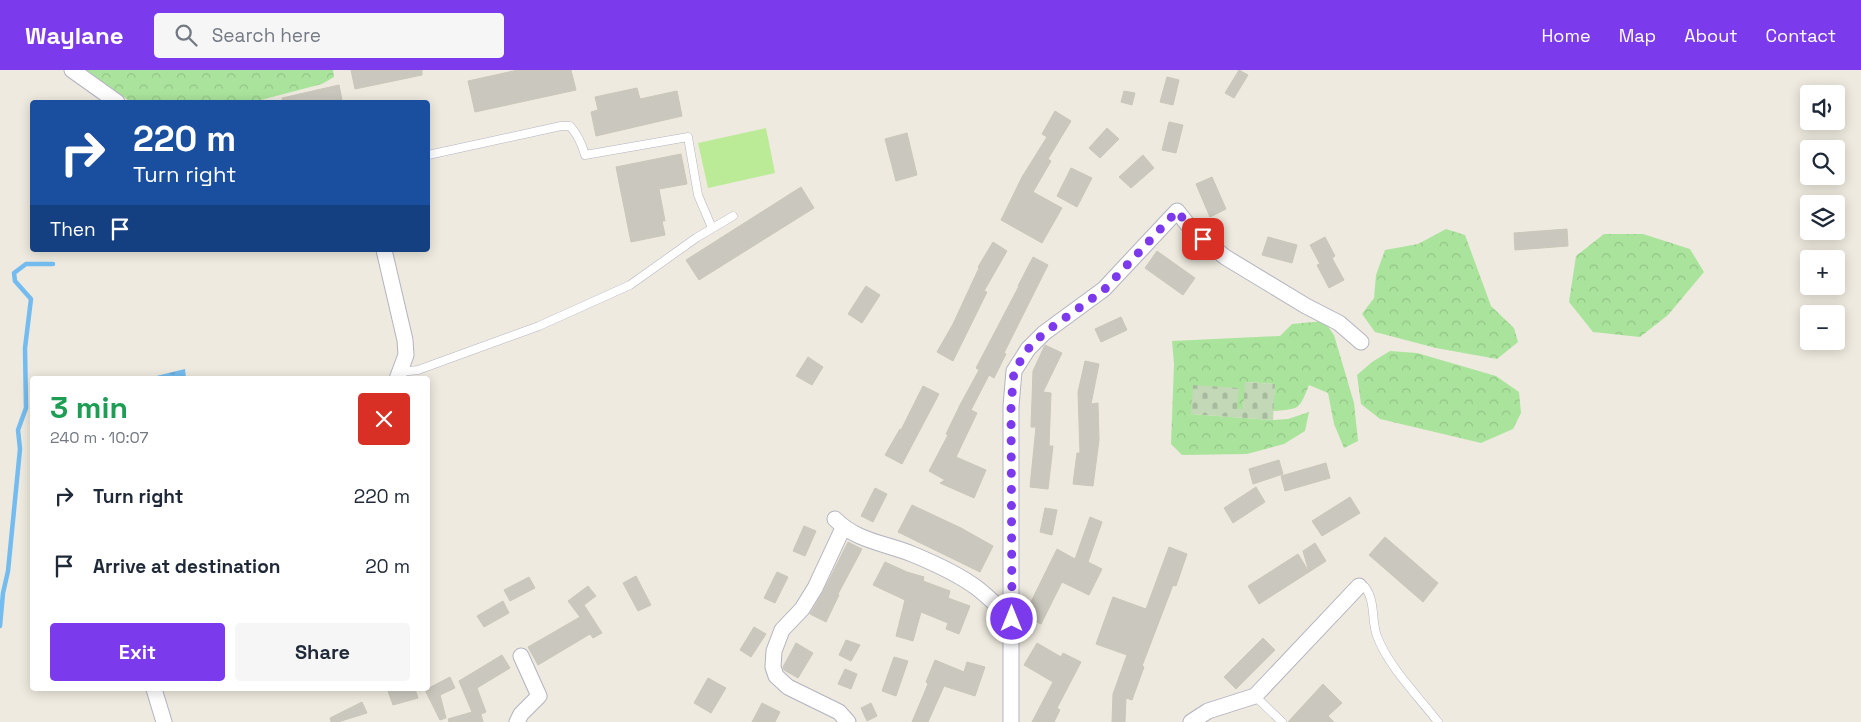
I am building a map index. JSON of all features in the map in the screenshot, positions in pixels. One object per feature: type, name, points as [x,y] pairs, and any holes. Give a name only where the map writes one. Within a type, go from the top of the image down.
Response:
[{"type":"street","points":[[72,70],[115,100]]},
{"type":"street","points":[[1011,722],[1011,406],[1014,371],[1028,349],[1039,338],[1104,290],[1177,211],[1192,230],[1225,257],[1306,306],[1339,323],[1361,342]]},
{"type":"street","points":[[384,252],[405,340],[406,355],[399,375]]},
{"type":"street","points":[[848,722],[839,712],[788,687],[776,676],[773,667],[774,651],[782,630],[802,609],[806,602],[839,523],[868,541],[911,554],[956,574],[977,588],[1012,619]]},
{"type":"street","points":[[1191,722],[1208,711],[1256,696],[1359,586]]},
{"type":"street","points":[[517,722],[521,714],[539,696],[521,656]]},
{"type":"street","points":[[155,691],[164,722]]},
{"type":"lane","points":[[430,155],[561,126],[570,126],[576,132],[585,155],[688,136],[698,195],[712,228]]},
{"type":"lane","points":[[399,375],[418,370],[538,326],[630,285],[712,228],[733,216]]},
{"type":"lane","points":[[1359,586],[1366,587],[1371,596],[1376,634],[1388,660],[1438,722]]},
{"type":"lane","points":[[1256,696],[1282,722]]},
{"type":"green space","points":[[86,70],[333,70],[334,77],[322,84],[261,100],[128,100]]},
{"type":"green space","points":[[766,128],[775,173],[708,188],[698,143]]},
{"type":"green space","points":[[1446,229],[1465,235],[1491,306],[1514,328],[1518,342],[1497,359],[1436,348],[1375,332],[1362,314],[1374,298],[1376,275],[1385,250],[1418,244]]},
{"type":"green space","points":[[1604,234],[1643,234],[1690,249],[1704,272],[1668,315],[1640,337],[1593,332],[1569,302],[1576,256]]},
{"type":"green space","points":[[1324,321],[1334,335],[1354,403],[1358,441],[1344,448],[1334,424],[1328,393],[1309,385],[1297,407],[1289,410],[1273,411],[1275,384],[1246,382],[1243,409],[1191,414],[1273,420],[1288,419],[1309,412],[1305,431],[1284,444],[1247,454],[1182,455],[1171,444],[1174,364],[1172,341],[1280,336],[1292,324]]},
{"type":"green space","points":[[1390,351],[1417,353],[1496,376],[1519,392],[1521,413],[1513,429],[1481,443],[1380,419],[1361,404],[1357,375],[1372,362]]},
{"type":"green space","points":[[1245,382],[1275,384],[1273,420],[1191,414],[1193,385],[1239,388],[1237,409],[1243,409]]},
{"type":"water","points":[[185,369],[186,376],[156,376]]},
{"type":"building","points":[[351,70],[422,70],[422,75],[355,89]]},
{"type":"building","points":[[518,70],[571,70],[576,90],[475,112],[468,81]]},
{"type":"building","points":[[1239,70],[1248,75],[1234,98],[1225,93]]},
{"type":"building","points":[[1167,77],[1179,80],[1173,105],[1160,102]]},
{"type":"building","points":[[339,85],[342,100],[282,100],[282,98]]},
{"type":"building","points":[[637,88],[640,99],[677,91],[682,116],[596,136],[591,112],[598,110],[595,97]]},
{"type":"building","points":[[1124,91],[1135,93],[1132,105],[1121,102]]},
{"type":"building","points":[[1055,111],[1071,121],[1048,159],[1051,161],[1033,192],[1062,208],[1042,243],[1001,220],[1022,177],[1047,137],[1042,134]]},
{"type":"building","points":[[1169,122],[1183,125],[1176,153],[1162,150]]},
{"type":"building","points":[[1107,128],[1119,139],[1100,158],[1089,148]]},
{"type":"building","points":[[907,133],[917,175],[896,181],[885,139]]},
{"type":"building","points":[[681,154],[687,184],[659,189],[665,221],[662,221],[665,235],[631,242],[616,167]]},
{"type":"building","points":[[1143,155],[1154,168],[1131,188],[1119,177]]},
{"type":"building","points":[[1071,168],[1092,178],[1077,207],[1057,196]]},
{"type":"building","points":[[1212,177],[1226,209],[1210,217],[1196,184]]},
{"type":"building","points":[[801,187],[814,208],[699,280],[686,260]]},
{"type":"building","points":[[1567,229],[1568,246],[1515,250],[1514,233]]},
{"type":"building","points":[[1268,237],[1297,245],[1292,263],[1262,255]]},
{"type":"building","points":[[1325,237],[1335,256],[1332,258],[1344,280],[1329,288],[1317,265],[1320,264],[1310,245]]},
{"type":"building","points":[[993,242],[1007,251],[984,291],[987,292],[953,361],[937,352],[953,324],[978,267]]},
{"type":"building","points":[[1157,251],[1195,278],[1183,295],[1145,268]]},
{"type":"building","points":[[1033,257],[1048,265],[1004,353],[1006,354],[994,378],[989,375],[971,410],[977,413],[956,457],[986,470],[974,498],[940,483],[945,480],[929,471],[979,370],[976,368]]},
{"type":"building","points":[[866,286],[880,295],[862,323],[848,314]]},
{"type":"building","points":[[1121,317],[1127,330],[1101,342],[1095,329]]},
{"type":"building","points":[[1045,345],[1062,353],[1043,392],[1051,393],[1049,446],[1053,446],[1048,489],[1030,487],[1036,427],[1031,427],[1033,371]]},
{"type":"building","points":[[808,357],[823,367],[812,385],[796,376]]},
{"type":"building","points":[[1085,361],[1099,364],[1091,404],[1098,403],[1099,440],[1093,486],[1073,484],[1077,453],[1080,453],[1078,392]]},
{"type":"building","points":[[923,386],[939,394],[902,464],[885,455],[901,430]]},
{"type":"building","points":[[1279,460],[1283,474],[1253,484],[1249,469]]},
{"type":"building","points":[[1326,463],[1330,478],[1285,491],[1281,476]]},
{"type":"building","points":[[1256,487],[1265,502],[1233,523],[1224,508]]},
{"type":"building","points":[[875,488],[887,494],[873,522],[861,516]]},
{"type":"building","points":[[1350,497],[1360,513],[1322,536],[1312,521]]},
{"type":"building","points":[[912,505],[961,528],[993,546],[980,572],[898,532]]},
{"type":"building","points":[[1045,508],[1057,510],[1052,535],[1040,532]]},
{"type":"building","points":[[1090,517],[1102,522],[1088,562],[1102,569],[1089,595],[1062,582],[1041,624],[1024,616],[1057,549],[1075,559]]},
{"type":"building","points":[[804,526],[816,531],[805,556],[793,551]]},
{"type":"building","points":[[1385,537],[1438,583],[1423,602],[1369,555]]},
{"type":"building","points":[[848,542],[862,549],[838,594],[826,622],[810,614]]},
{"type":"building","points":[[1315,543],[1326,561],[1309,572],[1303,551]]},
{"type":"building","points":[[1169,547],[1187,554],[1176,586],[1173,585],[1142,666],[1144,667],[1132,700],[1126,698],[1125,722],[1112,722],[1113,694],[1127,655],[1096,644],[1113,597],[1146,609]]},
{"type":"building","points":[[1298,554],[1309,572],[1259,604],[1248,586]]},
{"type":"building","points":[[885,562],[924,577],[923,581],[950,591],[948,598],[970,606],[959,634],[946,629],[948,623],[921,612],[913,641],[896,636],[905,600],[873,585]]},
{"type":"building","points":[[777,572],[788,577],[775,603],[764,598]]},
{"type":"building","points":[[636,576],[651,605],[638,611],[623,583]]},
{"type":"building","points":[[529,577],[535,588],[510,601],[504,590]]},
{"type":"building","points":[[588,586],[596,596],[584,605],[602,633],[593,638],[590,634],[538,665],[528,647],[580,617],[568,601]]},
{"type":"building","points":[[503,601],[509,613],[484,627],[477,616]]},
{"type":"building","points":[[754,627],[766,634],[751,657],[740,650]]},
{"type":"building","points":[[1263,638],[1275,650],[1236,689],[1224,677]]},
{"type":"building","points":[[846,640],[860,645],[851,661],[839,655]]},
{"type":"building","points":[[796,643],[813,653],[798,678],[784,670],[783,667]]},
{"type":"building","points":[[1037,643],[1061,657],[1063,653],[1081,662],[1057,708],[1060,710],[1054,722],[1032,722],[1053,682],[1024,665]]},
{"type":"building","points":[[502,655],[510,668],[477,688],[486,712],[481,714],[483,722],[449,722],[448,719],[472,712],[459,681]]},
{"type":"building","points":[[894,657],[908,661],[896,696],[882,691]]},
{"type":"building","points":[[935,660],[964,672],[967,662],[985,667],[975,696],[944,686],[928,722],[912,722],[928,684],[926,682]]},
{"type":"building","points":[[845,669],[857,674],[851,689],[838,684]]},
{"type":"building","points":[[450,677],[455,688],[440,695],[446,718],[440,720],[426,691],[430,691],[430,687]]},
{"type":"building","points":[[708,678],[726,688],[711,713],[694,703]]},
{"type":"building","points":[[1323,684],[1342,703],[1328,716],[1334,722],[1288,722]]},
{"type":"building","points":[[388,691],[416,691],[418,698],[393,705]]},
{"type":"building","points":[[362,702],[367,713],[338,722],[331,722],[330,718]]},
{"type":"building","points":[[762,703],[780,712],[775,722],[752,722]]},
{"type":"building","points":[[871,703],[877,716],[867,721],[861,708]]},
{"type":"waterway","points":[[0,626],[3,593],[8,571],[20,449],[18,430],[26,408],[25,348],[31,299],[15,281],[14,273],[26,264],[53,264]]},
{"type":"route","points":[[1012,619],[1011,406],[1014,371],[1028,349],[1044,333],[1104,290],[1177,211],[1192,230],[1203,239]]}]
